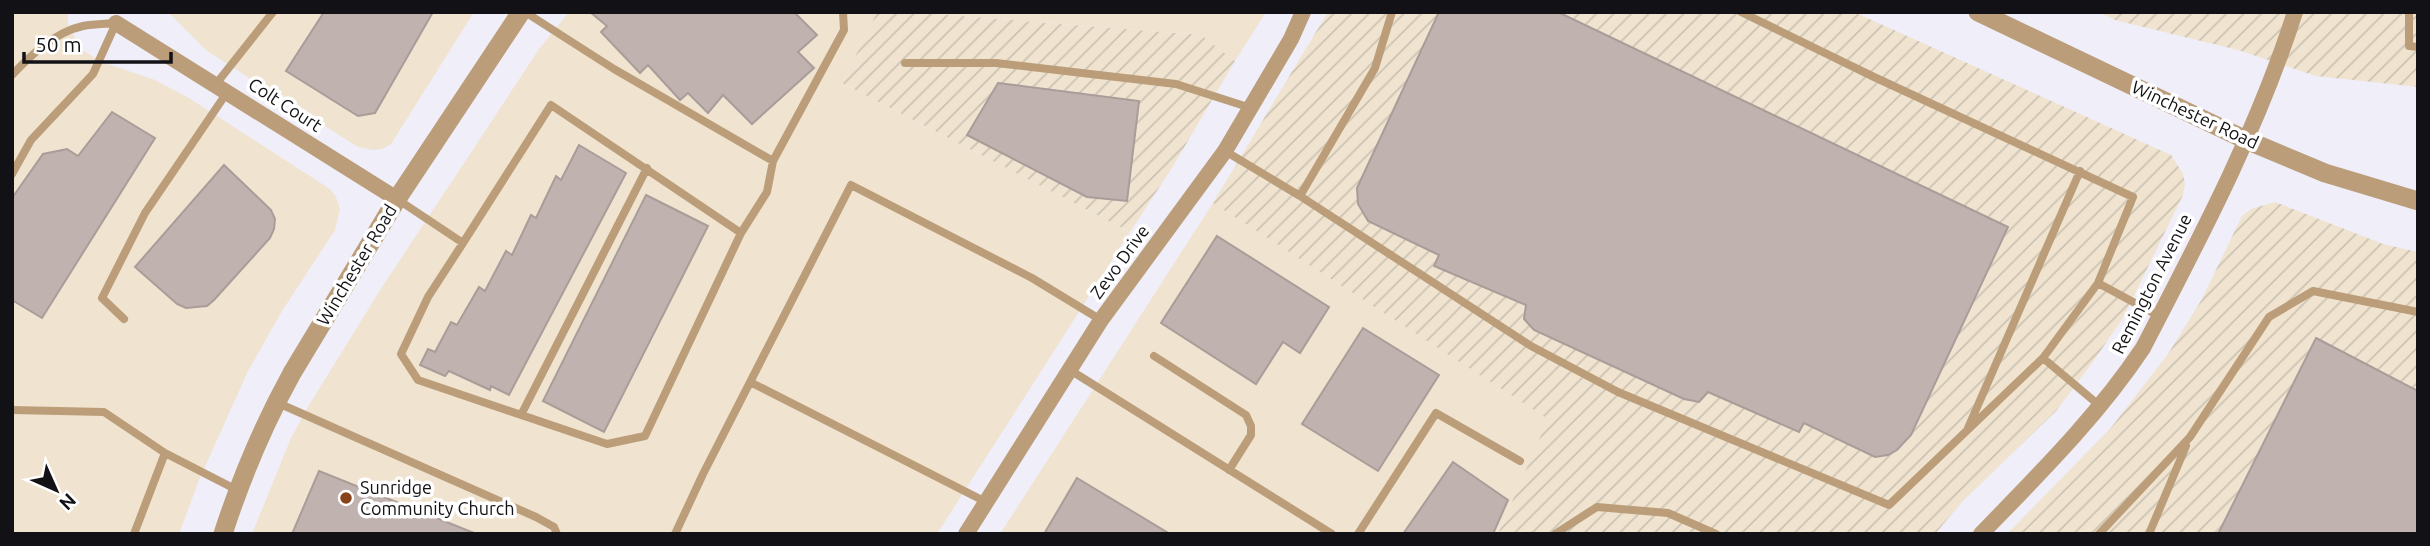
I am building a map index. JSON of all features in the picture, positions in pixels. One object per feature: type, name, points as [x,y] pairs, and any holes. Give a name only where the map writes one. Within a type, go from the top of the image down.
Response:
[{"type":"street","name":"Winchester Road","points":[[223,534],[237,490],[276,402],[397,198],[523,12]]},
{"type":"street","name":"Zevo Drive","points":[[966,534],[1101,320],[1225,151],[1291,39],[1303,12]]},
{"type":"street","name":"Winchester Road","points":[[1978,12],[2246,140],[2325,173],[2418,201]]},
{"type":"street","name":"Remington Avenue","points":[[1981,534],[2101,406],[2143,348],[2246,140],[2268,89],[2295,12]]},
{"type":"street","name":"Colt Court","points":[[112,18],[397,198]]},
{"type":"lane","points":[[124,319],[102,298],[145,213],[222,87],[273,12]]},
{"type":"lane","points":[[523,12],[614,69],[773,161]]},
{"type":"lane","points":[[741,233],[551,105],[428,297],[401,354],[418,380],[607,444],[645,436],[741,233],[767,192],[773,161],[844,30],[843,12]]},
{"type":"lane","points":[[1300,196],[1375,68],[1392,12]]},
{"type":"lane","points":[[1225,151],[1300,196],[1531,346],[1618,392],[1889,505],[2043,358],[2098,283],[2133,197],[1741,12]]},
{"type":"lane","points":[[2409,12],[2409,46],[2418,47]]},
{"type":"lane","points":[[12,75],[48,42],[64,32],[112,18]]},
{"type":"lane","points":[[12,174],[31,140],[93,74],[112,18]]},
{"type":"lane","points":[[905,63],[996,63],[1176,84],[1251,108]]},
{"type":"lane","points":[[521,415],[647,168]]},
{"type":"lane","points":[[1966,434],[2080,171]]},
{"type":"lane","points":[[675,534],[851,185],[1032,278],[1101,320]]},
{"type":"lane","points":[[397,198],[463,243]]},
{"type":"lane","points":[[2098,283],[2159,316]]},
{"type":"lane","points":[[2099,534],[2190,437],[2269,317],[2290,302],[2313,291],[2418,312]]},
{"type":"lane","points":[[1154,356],[1246,415],[1251,426],[1251,435],[1229,470]]},
{"type":"lane","points":[[2043,358],[2101,406]]},
{"type":"lane","points":[[1070,370],[1332,534]]},
{"type":"lane","points":[[750,382],[986,502]]},
{"type":"lane","points":[[276,402],[536,517],[554,527],[557,534]]},
{"type":"lane","points":[[12,410],[104,412],[165,453],[237,490]]},
{"type":"lane","points":[[1358,534],[1436,413],[1520,461]]},
{"type":"lane","points":[[2148,534],[2190,437]]},
{"type":"lane","points":[[134,534],[165,453]]},
{"type":"lane","points":[[1555,534],[1597,507],[1668,513],[1716,534]]},
{"type":"shaded area","points":[[12,12],[68,12],[68,25],[82,50],[102,62],[155,80],[189,98],[330,189],[340,209],[335,230],[282,311],[248,371],[199,480],[179,534],[12,534]]},
{"type":"shaded area","points":[[168,12],[474,12],[391,144],[373,150],[358,147],[207,51]]},
{"type":"shaded area","points":[[569,12],[877,12],[842,83],[1130,232],[937,534],[252,534],[291,438],[309,405],[384,284],[539,49]]},
{"type":"shaded area","points":[[877,12],[910,12],[1201,35],[1235,61],[1172,168],[1130,232],[842,83]]},
{"type":"shaded area","points":[[910,12],[1266,12],[1235,61],[1201,35]]},
{"type":"shaded area","points":[[1328,12],[1854,12],[2171,155],[2183,174],[2183,195],[2123,318],[2090,366],[2056,411],[1962,502],[1935,534],[1498,534],[1548,419],[1213,203]]},
{"type":"shaded area","points":[[2099,12],[2418,12],[2418,87],[2316,76],[2238,50],[2115,20]]},
{"type":"shaded area","points":[[2275,202],[2383,244],[2418,252],[2418,534],[2007,534],[2110,429],[2168,354],[2202,299],[2242,216],[2251,209]]},
{"type":"shaded area","points":[[1213,203],[1549,419],[1498,534],[1000,534]]},
{"type":"building","points":[[324,12],[433,12],[375,113],[358,116],[286,71]]},
{"type":"building","points":[[590,12],[794,12],[817,35],[798,52],[814,68],[752,124],[723,95],[708,113],[688,93],[680,100],[648,65],[640,73],[601,32],[607,26]]},
{"type":"building","points":[[1439,12],[1558,12],[2008,227],[1911,435],[1897,450],[1875,457],[1804,423],[1799,432],[1708,392],[1699,402],[1684,399],[1534,330],[1524,319],[1526,305],[1434,266],[1439,255],[1368,221],[1358,204],[1357,188]]},
{"type":"building","points":[[998,83],[1139,101],[1127,201],[1087,197],[967,135]]},
{"type":"building","points":[[112,112],[155,138],[42,318],[12,300],[12,198],[43,154],[67,149],[78,156]]},
{"type":"building","points":[[579,145],[626,173],[509,395],[491,386],[490,390],[449,371],[445,376],[420,365],[428,349],[435,352],[451,322],[457,325],[479,287],[485,291],[506,251],[512,255],[531,215],[536,218],[556,176],[561,180]]},
{"type":"building","points":[[224,165],[271,210],[275,219],[274,229],[270,238],[214,300],[207,306],[186,308],[177,304],[135,267]]},
{"type":"building","points":[[646,195],[708,226],[604,432],[543,401]]},
{"type":"building","points":[[1217,236],[1329,307],[1300,353],[1283,342],[1256,384],[1161,323]]},
{"type":"building","points":[[1363,328],[1439,375],[1378,471],[1302,424]]},
{"type":"building","points":[[2316,338],[2418,391],[2418,534],[2218,534]]},
{"type":"building","points":[[1453,462],[1508,500],[1493,534],[1403,534]]},
{"type":"building","name":"Sunridge Community Church","points":[[319,471],[474,533],[474,534],[292,534]]},
{"type":"building","points":[[1077,478],[1170,534],[1044,534]]},
{"type":"place","name":"Sunridge Community Church","points":[[346,498]]}]
